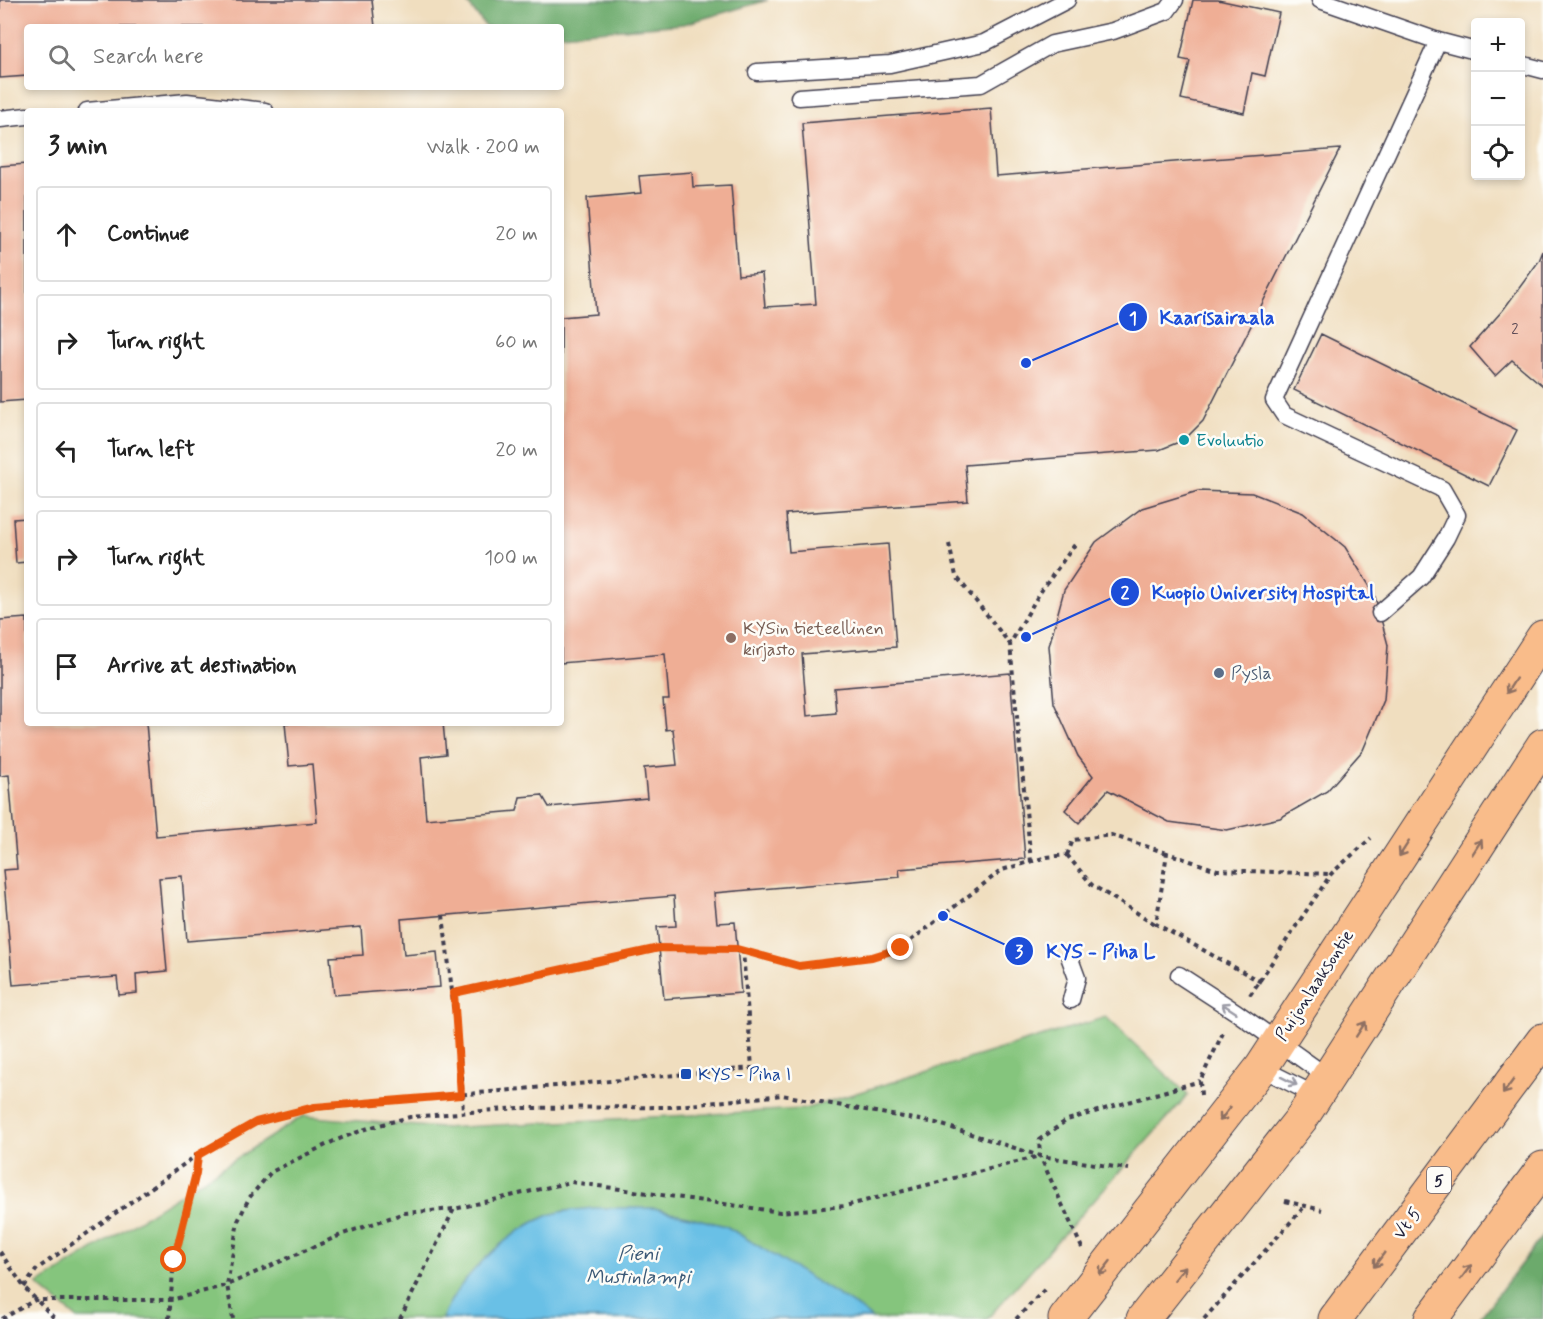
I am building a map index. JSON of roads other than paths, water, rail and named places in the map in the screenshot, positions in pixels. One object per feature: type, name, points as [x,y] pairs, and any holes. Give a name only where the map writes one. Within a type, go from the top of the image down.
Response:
[{"type":"main road","name":"Puijonlaaksontie","points":[[1065,1319],[1269,1054],[1543,637]]},
{"type":"main road","points":[[1143,1319],[1277,1154],[1323,1087],[1543,745]]},
{"type":"main road","name":"Vt 5","points":[[1335,1319],[1543,1040]]},
{"type":"main road","points":[[1431,1319],[1543,1168]]},
{"type":"lane","points":[[757,72],[890,64],[984,43],[1067,0]]},
{"type":"lane","points":[[799,97],[981,84],[1052,44],[1113,32],[1167,11],[1175,0]]},
{"type":"lane","points":[[1320,0],[1438,41],[1471,50]]},
{"type":"lane","points":[[1380,613],[1421,577],[1446,538],[1457,515],[1442,489],[1284,415],[1274,400],[1438,41]]},
{"type":"lane","points":[[1525,64],[1543,70]]},
{"type":"lane","points":[[120,108],[187,102],[239,108]]},
{"type":"lane","points":[[0,119],[24,116]]},
{"type":"lane","points":[[1070,959],[1077,978],[1071,1000]]},
{"type":"lane","points":[[1179,975],[1269,1054],[1323,1087]]},
{"type":"lane","points":[[1269,1054],[1323,1087]]},
{"type":"water","name":"Pieni Mustinlampi","points":[[593,1208],[654,1208],[726,1226],[859,1308],[872,1319],[442,1319],[459,1288],[471,1273],[516,1233],[552,1214]]},
{"type":"place","name":"Kaarisairaala","points":[[1026,363]]},
{"type":"place","name":"Evoluutio","points":[[1184,440]]},
{"type":"place","name":"Kuopio University Hospital","points":[[1026,637]]},
{"type":"place","name":"KYSin tieteellinen kirjasto","points":[[731,638]]},
{"type":"place","name":"Pysla","points":[[1219,673]]},
{"type":"place","name":"KYS - Piha L","points":[[943,916]]},
{"type":"place","name":"KYS - Piha I","points":[[686,1074]]}]
